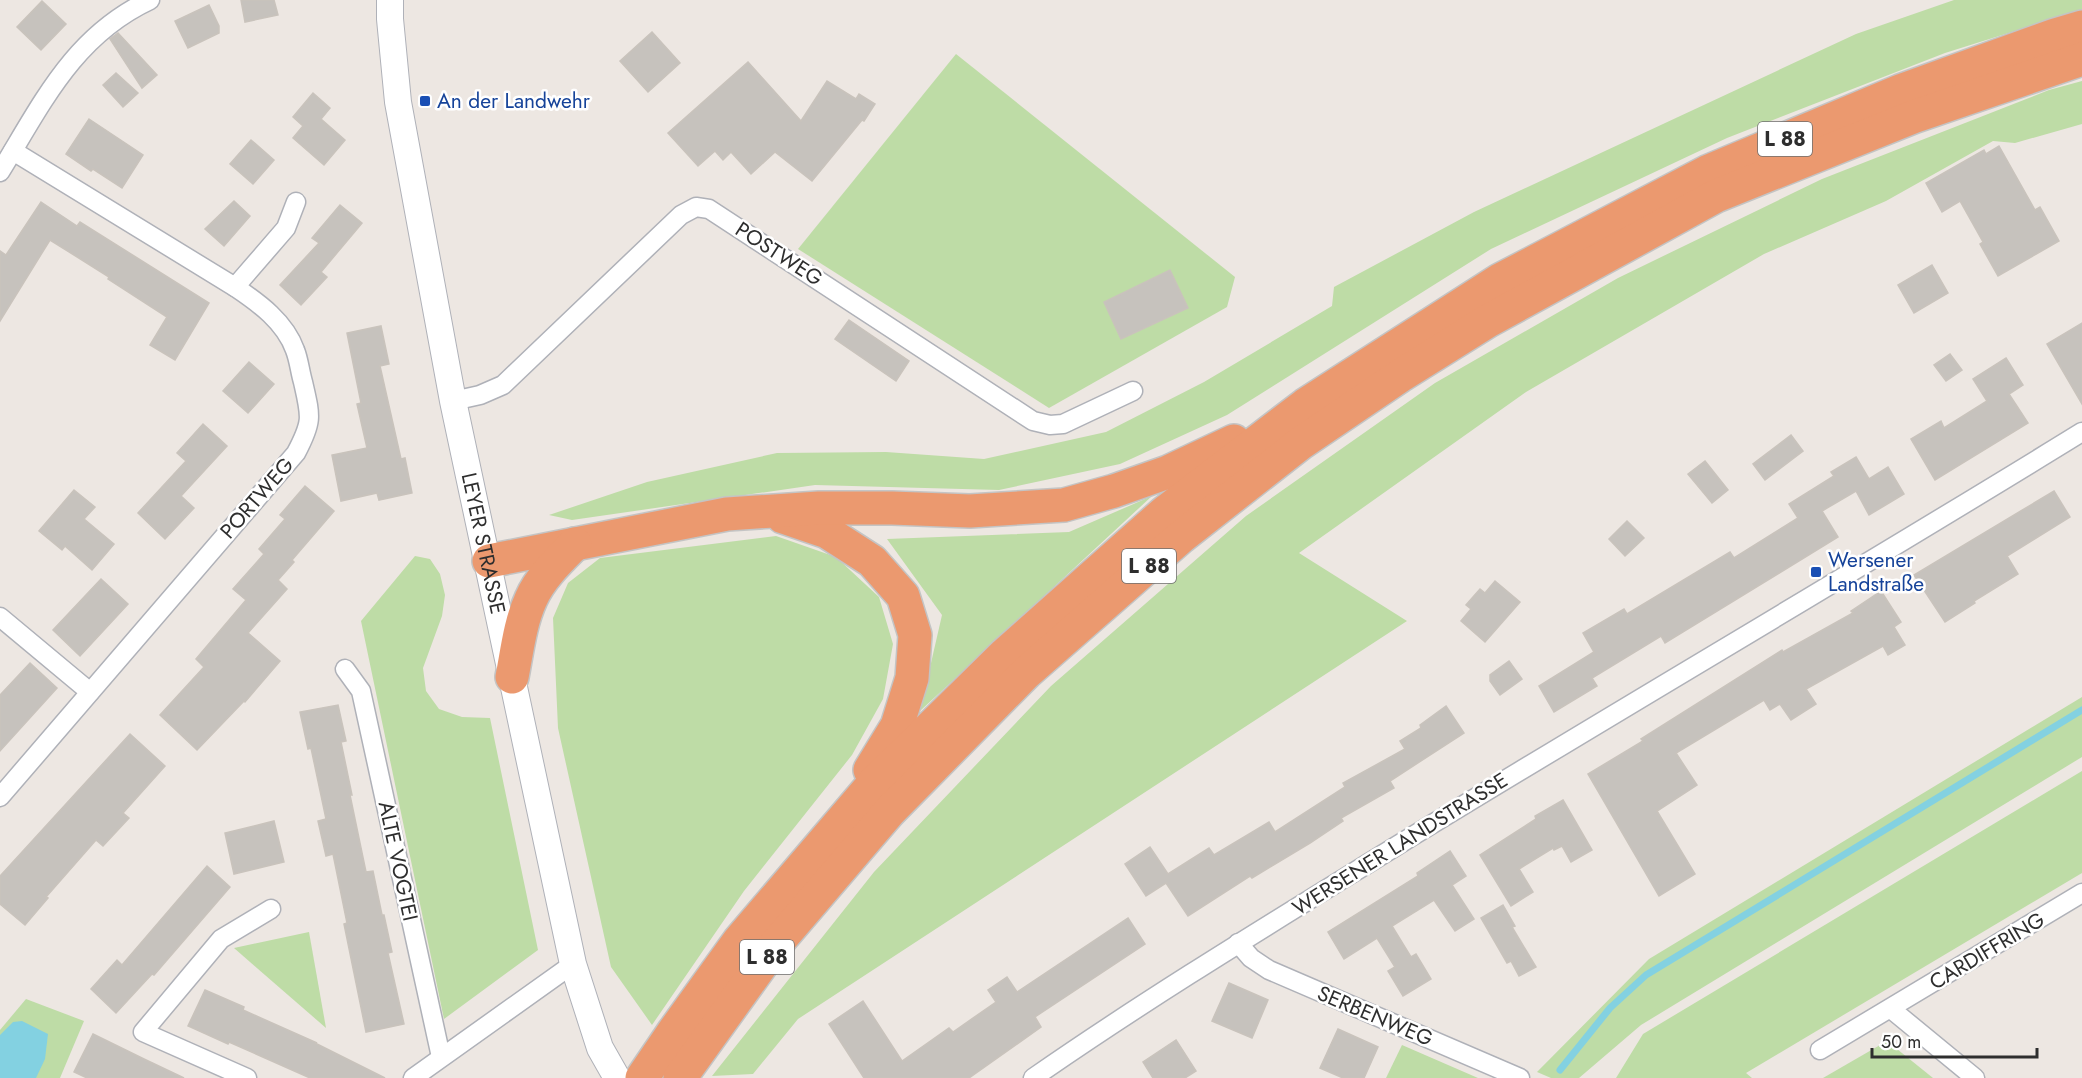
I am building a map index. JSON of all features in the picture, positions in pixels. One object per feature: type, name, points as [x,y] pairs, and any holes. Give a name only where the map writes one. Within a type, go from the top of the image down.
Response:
[{"type":"highway","name":"L 88","points":[[642,1078],[739,941],[874,783],[1005,654],[1165,512],[1305,405],[1500,280],[1708,171],[1900,91],[2082,27]]},
{"type":"highway","name":"L 88","points":[[685,1070],[777,943],[890,812],[1026,673],[1181,537],[1301,443],[1400,376],[1488,321],[1716,196],[1913,117],[2082,59]]},
{"type":"highway","points":[[489,561],[727,514],[840,508],[970,511],[1064,505],[1168,472],[1305,405]]},
{"type":"highway","points":[[769,512],[827,532],[872,561],[903,596],[915,634],[912,678],[897,726],[829,834]]},
{"type":"highway","points":[[512,676],[522,626],[531,597],[551,569],[575,544]]},
{"type":"street","points":[[0,172],[54,84],[77,53],[109,26],[150,0]]},
{"type":"street","name":"LEYER STRASSE","points":[[390,0],[398,102],[453,400],[573,964],[600,1048],[617,1078]]},
{"type":"street","name":"PORTWEG","points":[[0,797],[296,453],[309,429],[310,409],[295,349],[282,327],[265,308],[236,287],[14,151]]},
{"type":"street","points":[[236,287],[286,228],[296,202]]},
{"type":"street","name":"POSTWEG","points":[[453,400],[480,395],[503,385],[681,215],[696,207],[709,209],[1033,421],[1050,425],[1063,424],[1133,391]]},
{"type":"street","name":"WERSENER LANDSTRASSE","points":[[1033,1078],[1238,944],[1518,771],[2082,432]]},
{"type":"street","points":[[0,618],[90,692]]},
{"type":"street","name":"ALTE VOGTEI","points":[[345,669],[361,691],[441,1057]]},
{"type":"street","name":"CARDIFFRING","points":[[1820,1050],[2082,893]]},
{"type":"street","points":[[247,1078],[143,1032],[221,939],[271,909]]},
{"type":"street","name":"SERBENWEG","points":[[1238,944],[1251,958],[1269,970],[1520,1078]]},
{"type":"street","points":[[413,1078],[573,964]]},
{"type":"street","points":[[1891,1009],[1975,1078]]},
{"type":"green space","points":[[1954,0],[2082,0],[2082,10],[1945,53],[1727,138],[1491,249],[1227,415],[1120,464],[999,490],[815,485],[572,520],[549,515],[647,482],[777,453],[886,452],[984,459],[1106,432],[1204,382],[1332,306],[1334,287],[1474,212],[1856,34]]},
{"type":"green space","points":[[956,54],[1235,277],[1227,307],[1049,408],[798,249]]},
{"type":"green space","points":[[2082,81],[2082,124],[2015,143],[1993,141],[1886,201],[1764,254],[1526,392],[1299,553],[1407,621],[798,1019],[753,1074],[712,1076],[874,872],[1051,686],[1246,516],[1435,383],[1618,278],[1822,179],[2049,90]]},
{"type":"green space","points":[[1152,496],[920,711],[942,615],[887,539],[1069,532]]},
{"type":"green space","points":[[776,536],[836,557],[879,597],[893,644],[883,699],[852,755],[744,891],[652,1025],[611,967],[558,728],[553,618],[568,583],[600,558]]},
{"type":"green space","points":[[415,556],[430,559],[440,574],[445,595],[442,616],[423,668],[426,691],[439,709],[462,717],[490,718],[538,950],[444,1019],[361,621]]},
{"type":"green space","points":[[2082,697],[2082,757],[1641,1025],[1579,1078],[1551,1078],[1537,1072],[1649,959]]},
{"type":"green space","points":[[2082,771],[2082,873],[1746,1073],[1752,1078],[1616,1078],[1643,1034]]},
{"type":"green space","points":[[309,932],[326,1028],[234,948]]},
{"type":"green space","points":[[26,999],[84,1021],[60,1078],[0,1078],[0,1030]]},
{"type":"green space","points":[[1887,1041],[1933,1078],[1823,1078]]},
{"type":"green space","points":[[1402,1045],[1478,1078],[1386,1078]]},
{"type":"water","points":[[22,1021],[48,1034],[45,1059],[36,1078],[0,1078],[0,1035],[13,1022]]},
{"type":"building","points":[[241,0],[274,0],[278,15],[245,22]]},
{"type":"building","points":[[42,1],[66,24],[41,50],[17,27]]},
{"type":"building","points":[[209,5],[219,26],[219,33],[188,48],[175,21]]},
{"type":"building","points":[[652,32],[680,63],[648,92],[620,61]]},
{"type":"building","points":[[118,33],[157,75],[142,88],[110,39]]},
{"type":"building","points":[[748,62],[801,121],[827,81],[856,99],[859,94],[875,104],[864,121],[862,120],[812,181],[775,152],[751,174],[731,152],[723,160],[715,151],[698,166],[668,133]]},
{"type":"building","points":[[116,73],[138,93],[123,107],[103,85]]},
{"type":"building","points":[[313,93],[330,108],[321,119],[345,140],[324,165],[293,138],[303,126],[293,117]]},
{"type":"building","points":[[89,119],[143,155],[122,188],[66,154]]},
{"type":"building","points":[[251,140],[274,160],[253,184],[230,164]]},
{"type":"building","points":[[1999,146],[2035,210],[2040,207],[2059,241],[1998,276],[1980,244],[1983,242],[1960,201],[1942,212],[1926,183],[1984,150],[1986,154]]},
{"type":"building","points":[[234,201],[250,216],[224,246],[205,229]]},
{"type":"building","points":[[41,202],[77,226],[80,222],[209,303],[175,360],[150,345],[167,317],[50,240],[0,321],[0,251],[6,255]]},
{"type":"building","points":[[340,205],[362,223],[321,272],[327,277],[301,305],[280,285],[319,243],[312,238]]},
{"type":"building","points":[[1932,265],[1948,293],[1914,313],[1898,285]]},
{"type":"building","points":[[1170,270],[1188,308],[1121,339],[1104,302]]},
{"type":"building","points":[[849,320],[909,361],[896,381],[835,339]]},
{"type":"building","points":[[2082,323],[2082,404],[2047,344]]},
{"type":"building","points":[[381,326],[389,364],[380,366],[401,459],[405,458],[412,493],[379,500],[377,493],[341,501],[332,455],[367,448],[357,404],[361,403],[347,333]]},
{"type":"building","points":[[1950,354],[1962,370],[1946,381],[1934,365]]},
{"type":"building","points":[[2006,358],[2023,385],[2009,394],[2028,423],[1935,480],[1911,439],[1941,421],[1944,428],[1987,401],[1973,379]]},
{"type":"building","points":[[249,362],[274,384],[248,413],[223,391]]},
{"type":"building","points":[[203,424],[227,446],[181,496],[194,508],[165,539],[138,513],[186,461],[177,453]]},
{"type":"building","points":[[1791,435],[1803,451],[1765,480],[1753,464]]},
{"type":"building","points":[[1856,457],[1869,479],[1888,467],[1904,494],[1869,515],[1856,491],[1822,511],[1838,537],[1665,643],[1661,636],[1592,678],[1597,686],[1554,712],[1539,686],[1594,652],[1583,633],[1624,609],[1627,614],[1730,552],[1734,558],[1798,518],[1789,504],[1834,476],[1831,472]]},
{"type":"building","points":[[1705,461],[1728,490],[1712,503],[1688,474]]},
{"type":"building","points":[[305,486],[334,511],[278,580],[287,589],[248,633],[280,661],[245,702],[197,750],[160,715],[204,667],[196,659],[246,600],[233,589],[264,554],[259,549],[285,519],[280,515]]},
{"type":"building","points":[[74,490],[95,507],[84,519],[114,544],[92,570],[65,546],[62,550],[39,531]]},
{"type":"building","points":[[2054,491],[2070,517],[2007,556],[2018,574],[1945,622],[1914,575]]},
{"type":"building","points":[[1627,521],[1644,538],[1625,556],[1609,539]]},
{"type":"building","points":[[101,579],[128,604],[80,656],[53,630]]},
{"type":"building","points":[[1495,581],[1520,602],[1485,642],[1461,621],[1471,609],[1466,605],[1480,589],[1485,593]]},
{"type":"building","points":[[1881,591],[1901,622],[1894,627],[1905,645],[1888,655],[1883,646],[1806,689],[1816,704],[1791,720],[1780,704],[1770,710],[1764,700],[1676,753],[1697,785],[1657,811],[1695,874],[1659,896],[1588,774],[1643,741],[1641,739],[1782,650],[1783,652],[1853,613],[1851,611]]},
{"type":"building","points":[[1509,661],[1522,679],[1500,695],[1490,681],[1490,675]]},
{"type":"building","points":[[30,663],[57,688],[0,751],[0,695]]},
{"type":"building","points":[[338,705],[346,741],[341,742],[352,795],[350,795],[366,872],[373,871],[382,915],[384,915],[392,952],[388,953],[404,1024],[366,1032],[344,924],[347,923],[333,854],[326,856],[318,821],[326,819],[311,748],[308,749],[300,712]]},
{"type":"building","points":[[1446,706],[1464,733],[1390,781],[1394,788],[1341,818],[1343,821],[1310,843],[1252,878],[1250,876],[1188,916],[1166,883],[1146,896],[1125,864],[1150,847],[1168,874],[1209,848],[1214,855],[1269,822],[1275,832],[1345,787],[1343,783],[1405,749],[1400,741],[1421,728],[1420,725]]},
{"type":"building","points":[[130,734],[165,766],[123,813],[129,818],[103,846],[96,840],[46,897],[48,898],[25,925],[0,904],[0,876]]},
{"type":"building","points":[[1563,800],[1592,850],[1571,862],[1562,846],[1554,850],[1553,848],[1519,869],[1533,892],[1511,906],[1480,855],[1536,819],[1535,816]]},
{"type":"building","points":[[274,821],[284,862],[234,874],[225,833]]},
{"type":"building","points":[[1450,851],[1466,876],[1452,885],[1474,919],[1455,931],[1434,900],[1392,926],[1411,957],[1416,954],[1431,979],[1403,996],[1388,971],[1395,967],[1377,938],[1344,959],[1328,932],[1418,876],[1417,873]]},
{"type":"building","points":[[207,866],[230,887],[154,975],[152,974],[116,1013],[91,989],[117,960],[122,965]]},
{"type":"building","points":[[1503,905],[1515,926],[1512,927],[1536,967],[1519,976],[1511,961],[1507,963],[1481,918]]},
{"type":"building","points":[[1128,918],[1145,944],[1035,1017],[1041,1027],[969,1078],[864,1078],[829,1024],[863,1001],[902,1061],[949,1028],[953,1032],[996,1002],[988,990],[1007,977],[1017,992]]},
{"type":"building","points":[[1229,983],[1268,1000],[1252,1038],[1212,1021]]},
{"type":"building","points":[[205,990],[244,1007],[243,1010],[317,1043],[315,1043],[385,1078],[310,1078],[188,1026]]},
{"type":"building","points":[[1338,1029],[1378,1047],[1364,1078],[1343,1078],[1320,1068]]},
{"type":"building","points":[[93,1034],[184,1078],[87,1078],[74,1072]]},
{"type":"building","points":[[1176,1040],[1196,1071],[1185,1078],[1153,1078],[1143,1062]]},
{"type":"waterway","points":[[1560,1070],[1610,1008],[1646,975],[2082,710]]},
{"type":"place","name":"An der Landwehr","points":[[425,101]]},
{"type":"place","name":"Wersener Landstraße","points":[[1816,572]]}]
